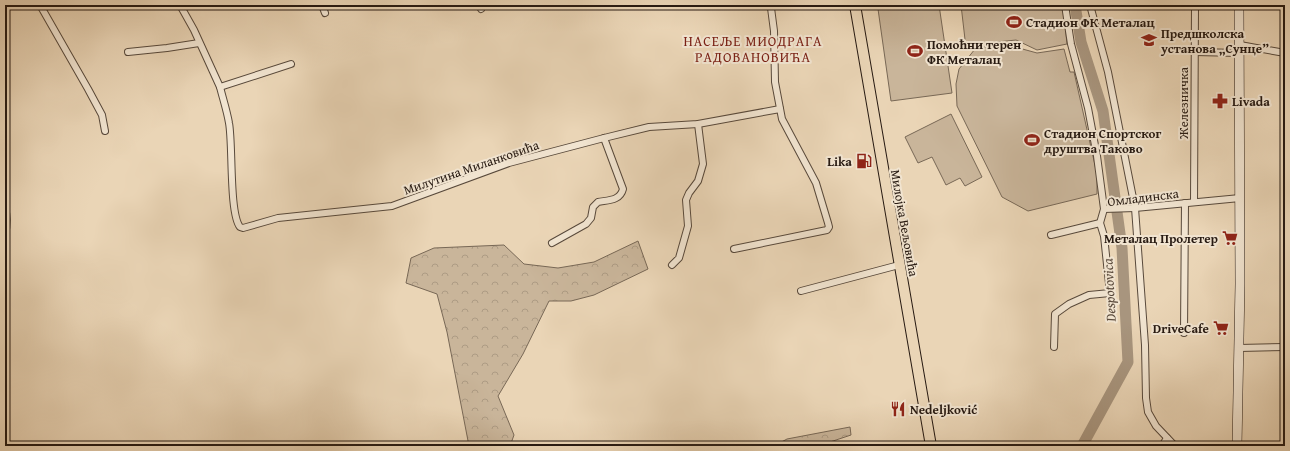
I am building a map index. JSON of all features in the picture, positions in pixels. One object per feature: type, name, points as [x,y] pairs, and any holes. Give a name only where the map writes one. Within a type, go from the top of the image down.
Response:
[{"type":"main road","name":"Милојка Вељовића","points":[[855,5],[899,265],[932,446]]},
{"type":"street","points":[[5,8],[8,5]]},
{"type":"street","points":[[40,5],[102,115],[105,131]]},
{"type":"street","points":[[180,5],[194,30],[220,87],[291,64]]},
{"type":"street","points":[[322,5],[325,13]]},
{"type":"street","points":[[734,249],[827,230],[829,227],[816,183],[782,119],[775,82],[772,5]]},
{"type":"street","points":[[1065,5],[1071,44],[1089,115],[1106,209]]},
{"type":"street","points":[[1090,5],[1108,72],[1134,208],[1145,345],[1146,398],[1148,412],[1156,426],[1175,446]]},
{"type":"street","name":"Железничка","points":[[1194,202],[1195,5]]},
{"type":"street","points":[[1237,446],[1240,198],[1239,5]]},
{"type":"street","points":[[128,52],[199,43]]},
{"type":"street","points":[[1195,52],[1240,49],[1285,53]]},
{"type":"street","name":"Милутина Миланковића","points":[[220,87],[229,123],[232,149],[232,184],[236,220],[240,227],[247,228],[278,218],[392,206],[509,163],[649,127],[698,124],[780,109]]},
{"type":"street","points":[[672,265],[678,258],[688,226],[686,200],[689,193],[698,181],[704,164],[698,124]]},
{"type":"street","points":[[552,243],[586,224],[591,218],[593,207],[598,202],[617,198],[622,194],[623,189],[604,138]]},
{"type":"street","name":"Омладинска","points":[[1054,347],[1055,314],[1069,304],[1089,295],[1110,293],[1104,236],[1100,223],[1106,209],[1134,208],[1240,198]]},
{"type":"street","points":[[1184,203],[1184,333]]},
{"type":"street","points":[[5,208],[7,221],[5,235]]},
{"type":"street","points":[[1051,235],[1100,223]]},
{"type":"street","points":[[801,291],[899,265]]},
{"type":"street","points":[[1239,348],[1285,347]]},
{"type":"street","points":[[1162,446],[1167,438]]},
{"type":"green space","name":"Помоћни терен ФК Металац","points":[[904,5],[939,5],[952,93],[891,101],[878,9]]},
{"type":"green space","name":"Стадион ФК Металац","points":[[961,5],[1063,5],[1067,44],[1037,50],[1016,40],[988,43],[988,46],[966,48]]},
{"type":"green space","name":"Стадион Спортског друштва Таково","points":[[1008,45],[1037,53],[1064,49],[1070,72],[1074,72],[1097,174],[1097,194],[1028,211],[1002,197],[957,106],[956,84],[959,69],[975,49]]},
{"type":"green space","points":[[951,114],[982,177],[965,186],[960,178],[946,185],[932,157],[918,163],[905,137]]},
{"type":"green space","points":[[638,241],[648,269],[594,295],[571,301],[549,301],[523,354],[498,396],[514,435],[510,446],[469,446],[447,332],[437,294],[406,283],[411,258],[434,248],[504,245],[524,264],[558,268],[594,262]]},
{"type":"green space","points":[[850,427],[851,435],[818,446],[774,446],[787,439]]},
{"type":"waterway","name":"Despotovica","points":[[1075,5],[1081,42],[1103,111],[1122,248],[1128,362],[1082,446]]},
{"type":"place","name":"Стадион ФК Металац","points":[[1014,22]]},
{"type":"place","name":"Предшколска установа „Сунце”","points":[[1149,40]]},
{"type":"place","name":"Помоћни терен ФК Металац","points":[[915,51]]},
{"type":"place","name":"Livada","points":[[1220,101]]},
{"type":"place","name":"Стадион Спортског друштва Таково","points":[[1032,140]]},
{"type":"place","name":"Lika","points":[[864,161]]},
{"type":"place","name":"Металац Пролетер","points":[[1230,238]]},
{"type":"place","name":"DriveCafe","points":[[1221,328]]},
{"type":"place","name":"Nedeljković","points":[[898,409]]},
{"type":"district","name":"НАСЕЉЕ МИОДРАГА РАДОВАНОВИЋА","points":[[753,50]]}]
